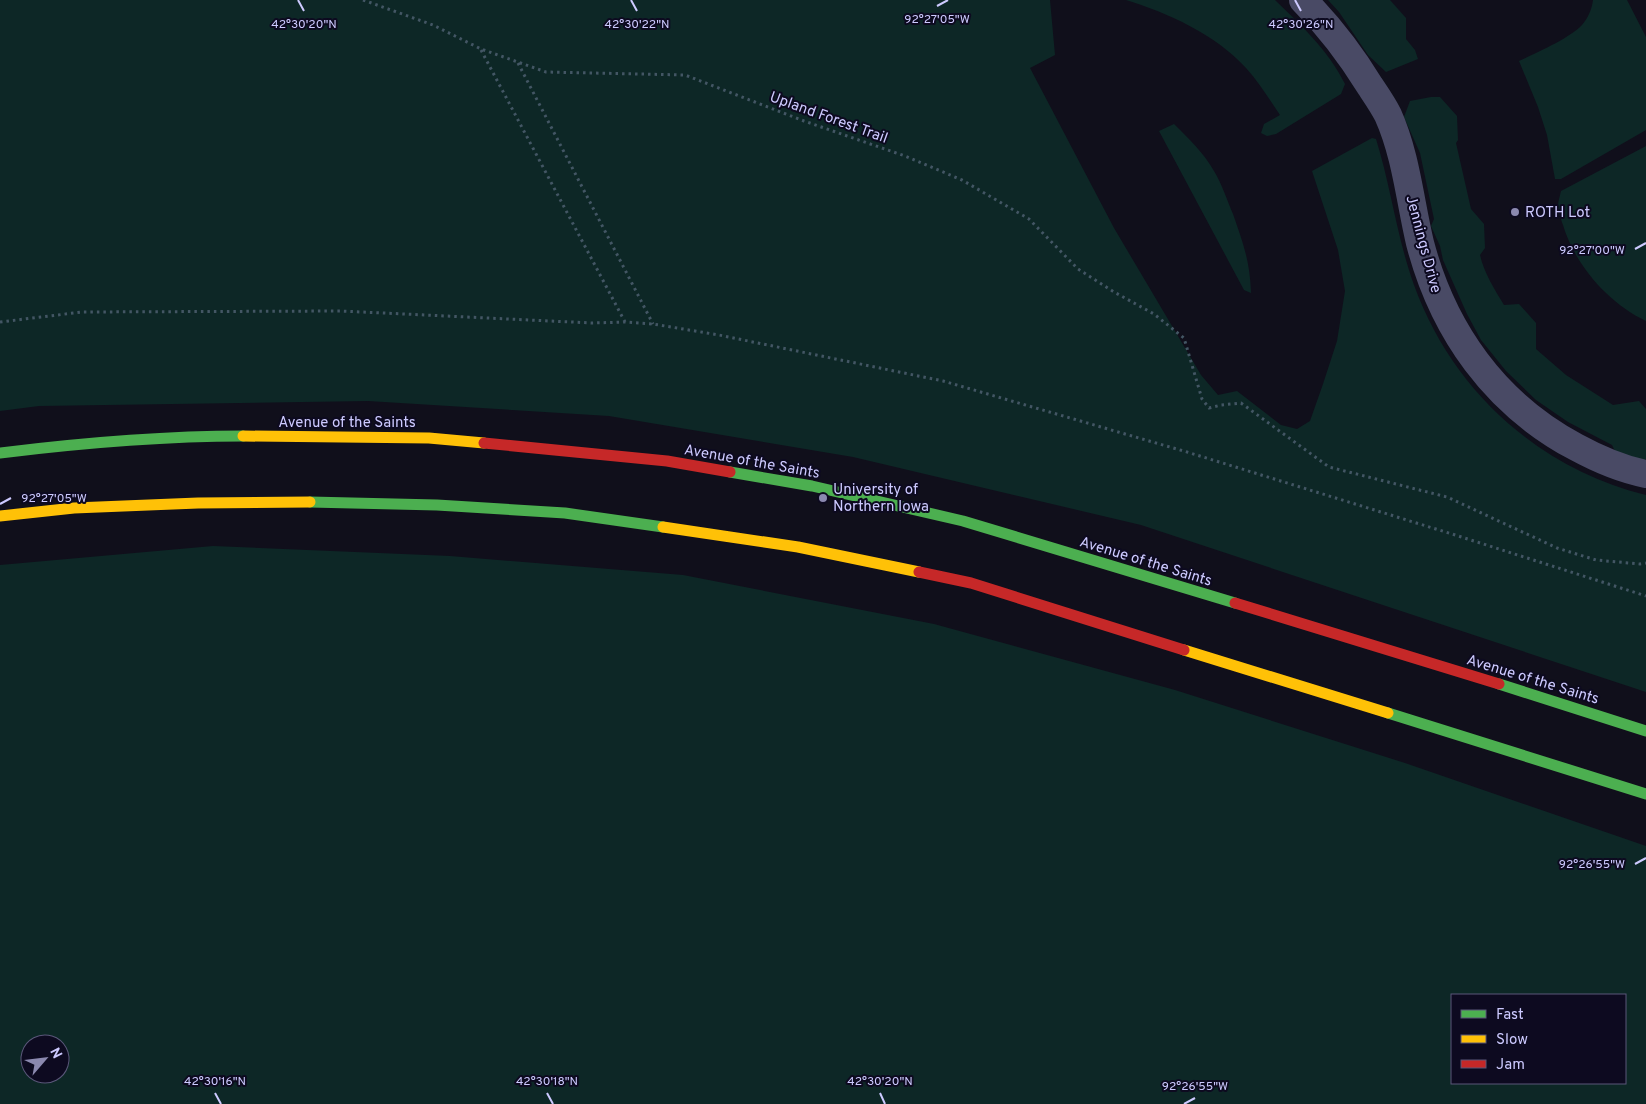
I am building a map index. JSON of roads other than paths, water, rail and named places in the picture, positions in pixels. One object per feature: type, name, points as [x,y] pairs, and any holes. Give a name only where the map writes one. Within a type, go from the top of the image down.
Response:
[{"type":"highway","name":"Avenue of the Saints","points":[[0,453],[71,444],[197,436],[429,438],[667,461],[812,486],[963,521],[1530,693],[1646,731]]},
{"type":"highway","points":[[0,516],[74,508],[198,503],[331,502],[437,505],[565,513],[798,547],[971,583],[1646,794]]},
{"type":"street","name":"Jennings Drive","points":[[1303,0],[1338,39],[1360,69],[1388,116],[1402,158],[1420,243],[1432,283],[1450,322],[1472,357],[1509,399],[1545,430],[1598,458],[1646,474]]},
{"type":"place","name":"ROTH Lot","points":[[1515,212]]},
{"type":"place","name":"University of Northern Iowa","points":[[823,498]]}]
